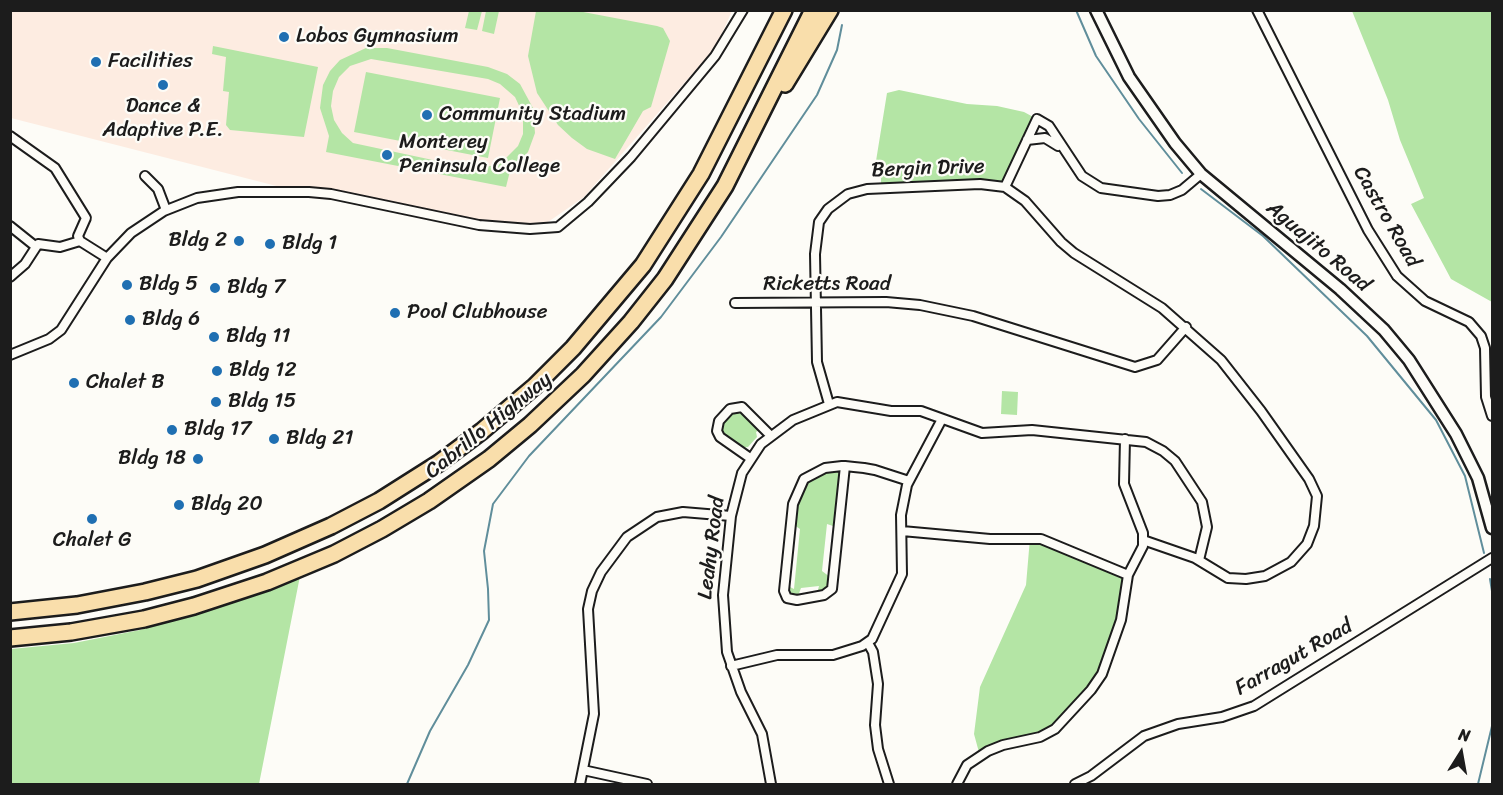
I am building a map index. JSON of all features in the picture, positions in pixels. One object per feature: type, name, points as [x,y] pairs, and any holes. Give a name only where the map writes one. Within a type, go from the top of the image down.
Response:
[{"type":"highway","points":[[734,110],[773,10]]},
{"type":"highway","name":"Cabrillo Highway","points":[[10,612],[128,596],[231,568],[331,526],[394,492],[446,458],[535,386],[609,308],[678,213],[734,110],[784,10]]},
{"type":"highway","name":"Cabrillo Highway","points":[[10,638],[71,632],[144,619],[250,588],[350,546],[413,511],[517,437],[557,401],[631,322],[665,279],[706,217],[813,10]]},
{"type":"highway","points":[[762,112],[781,90],[830,10]]},
{"type":"street","points":[[10,355],[42,342],[61,330],[108,258],[131,233],[166,210],[197,198],[238,192],[302,192],[341,196],[479,225],[530,229],[558,227],[588,201],[631,157],[715,56],[743,10]]},
{"type":"street","name":"Aguajito Road","points":[[1096,10],[1129,77],[1175,143],[1201,174],[1340,289],[1391,338],[1425,382],[1456,434],[1478,478],[1492,528]]},
{"type":"street","name":"Castro Road","points":[[1257,10],[1368,230],[1397,276],[1425,301],[1469,322],[1481,336],[1485,348],[1485,388],[1492,416]]},
{"type":"street","points":[[1005,187],[1037,119],[1049,126],[1062,149],[1082,176],[1101,188],[1158,196],[1170,195],[1182,190],[1201,174]]},
{"type":"street","points":[[10,136],[59,174],[86,218],[78,236],[80,241],[108,258]]},
{"type":"street","points":[[1027,140],[1045,138],[1062,149]]},
{"type":"street","points":[[145,176],[158,189],[166,210]]},
{"type":"street","name":"Bergin Drive","points":[[829,404],[817,362],[817,230],[823,216],[839,198],[867,189],[980,184],[1005,187],[1025,201],[1061,242],[1074,253],[1186,327],[1221,360],[1248,392],[1309,479],[1318,504],[1314,526],[1307,544],[1296,558],[1278,571],[1252,579],[1222,576],[1199,560],[1143,540]]},
{"type":"street","points":[[10,226],[35,246]]},
{"type":"street","points":[[10,276],[25,264],[35,246],[40,244],[65,246],[80,241]]},
{"type":"street","name":"Ricketts Road","points":[[735,303],[816,302],[920,305],[962,313],[1135,367],[1157,360],[1186,327]]},
{"type":"street","name":"Leahy Road","points":[[771,784],[762,734],[731,666],[722,610],[731,516],[738,484],[750,458],[770,435],[793,420],[829,404],[844,403],[891,411],[921,411],[982,433],[1032,430],[1146,442],[1175,461],[1199,495],[1207,527],[1199,560]]},
{"type":"street","points":[[750,458],[720,437],[717,431],[719,421],[730,409],[742,407],[770,435]]},
{"type":"street","points":[[731,666],[777,655],[833,655],[868,643],[876,633],[899,582],[903,564],[903,504],[909,481],[942,419]]},
{"type":"street","points":[[957,784],[967,765],[988,751],[1003,745],[1041,737],[1055,729],[1095,685],[1121,620],[1128,575],[1142,551],[1143,540],[1124,484],[1125,439]]},
{"type":"street","points":[[845,466],[832,589],[824,595],[797,600],[787,598],[784,591],[791,517],[799,486],[818,470],[845,466],[875,470],[909,481]]},
{"type":"street","points":[[580,784],[592,728],[594,702],[588,609],[592,591],[601,572],[627,537],[657,517],[683,512],[731,516]]},
{"type":"street","points":[[902,531],[973,538],[1041,539],[1074,550],[1128,575]]},
{"type":"street","name":"Farragut Road","points":[[1075,784],[1091,776],[1133,743],[1151,733],[1178,724],[1222,717],[1254,706],[1492,558]]},
{"type":"street","points":[[868,643],[873,652],[878,684],[875,725],[878,749],[889,784]]},
{"type":"street","points":[[583,770],[647,784]]},
{"type":"shaded area","name":"Monterey Peninsula College","points":[[10,11],[732,11],[716,47],[584,197],[538,229],[486,225],[296,191],[11,118]]},
{"type":"green space","points":[[469,11],[482,11],[477,30],[465,28]]},
{"type":"green space","points":[[486,11],[499,11],[494,34],[482,31]]},
{"type":"green space","points":[[536,11],[578,11],[657,26],[663,28],[670,41],[651,107],[643,111],[615,159],[587,149],[572,138],[558,125],[537,93],[528,56]]},
{"type":"green space","points":[[1352,11],[1492,11],[1492,302],[1451,279],[1411,204],[1424,198]]},
{"type":"green space","points":[[213,46],[318,67],[304,137],[230,130],[226,125],[229,92],[223,91],[226,57],[212,54]]},
{"type":"green space","points":[[366,48],[387,48],[488,67],[507,74],[520,84],[533,108],[535,133],[528,152],[510,171],[506,187],[326,152],[329,136],[320,108],[323,85],[330,71],[340,60]],"holes":[[[371,59],[488,79],[500,84],[515,97],[523,114],[523,134],[518,146],[500,164],[475,169],[353,143],[342,133],[334,120],[331,106],[333,91],[339,77],[350,66]]]},
{"type":"green space","name":"Community Stadium","points":[[366,72],[500,98],[488,158],[354,132]]},
{"type":"green space","points":[[899,90],[967,104],[997,106],[1024,112],[1037,119],[1005,187],[881,189],[881,172],[876,161],[887,93]]},
{"type":"green space","points":[[1002,391],[1018,392],[1017,415],[1001,414]]},
{"type":"green space","points":[[732,411],[744,413],[759,430],[756,432],[757,437],[748,447],[741,448],[721,432],[721,424]]},
{"type":"green space","points":[[837,471],[839,473],[833,526],[827,524],[822,571],[830,577],[828,587],[817,594],[819,586],[801,588],[798,596],[791,595],[788,586],[794,589],[800,529],[794,525],[797,501],[802,489],[814,477],[824,472]]},
{"type":"green space","points":[[1030,538],[1128,575],[1125,600],[1102,674],[1066,720],[1032,740],[980,756],[974,734],[980,687],[1026,585]]},
{"type":"green space","points":[[300,576],[259,784],[11,784],[11,649],[74,643],[140,630],[246,598]]},
{"type":"waterway","points":[[1076,10],[1096,56],[1139,119],[1182,173]]},
{"type":"waterway","points":[[407,784],[430,731],[468,665],[489,620],[484,551],[493,504],[529,456],[661,317],[721,237],[817,95],[837,50],[842,25]]},
{"type":"waterway","points":[[1201,189],[1263,236],[1367,336],[1436,420],[1465,476],[1484,553]]},
{"type":"waterway","points":[[1490,579],[1492,591]]},
{"type":"waterway","points":[[1478,784],[1492,726]]},
{"type":"place","name":"Lobos Gymnasium","points":[[284,37]]},
{"type":"place","name":"Facilities","points":[[96,62]]},
{"type":"place","name":"Dance & Adaptive P.E.","points":[[163,85]]},
{"type":"place","name":"Community Stadium","points":[[427,115]]},
{"type":"place","name":"Monterey Peninsula College","points":[[387,155]]},
{"type":"place","name":"Bldg 2","points":[[239,241]]},
{"type":"place","name":"Bldg 1","points":[[270,244]]},
{"type":"place","name":"Bldg 5","points":[[127,285]]},
{"type":"place","name":"Bldg 7","points":[[215,288]]},
{"type":"place","name":"Pool Clubhouse","points":[[395,313]]},
{"type":"place","name":"Bldg 6","points":[[130,320]]},
{"type":"place","name":"Bldg 11","points":[[214,337]]},
{"type":"place","name":"Bldg 12","points":[[217,371]]},
{"type":"place","name":"Chalet B","points":[[74,383]]},
{"type":"place","name":"Bldg 15","points":[[216,402]]},
{"type":"place","name":"Bldg 17","points":[[172,430]]},
{"type":"place","name":"Bldg 21","points":[[274,439]]},
{"type":"place","name":"Bldg 18","points":[[198,459]]},
{"type":"place","name":"Bldg 20","points":[[179,505]]},
{"type":"place","name":"Chalet G","points":[[92,519]]}]
